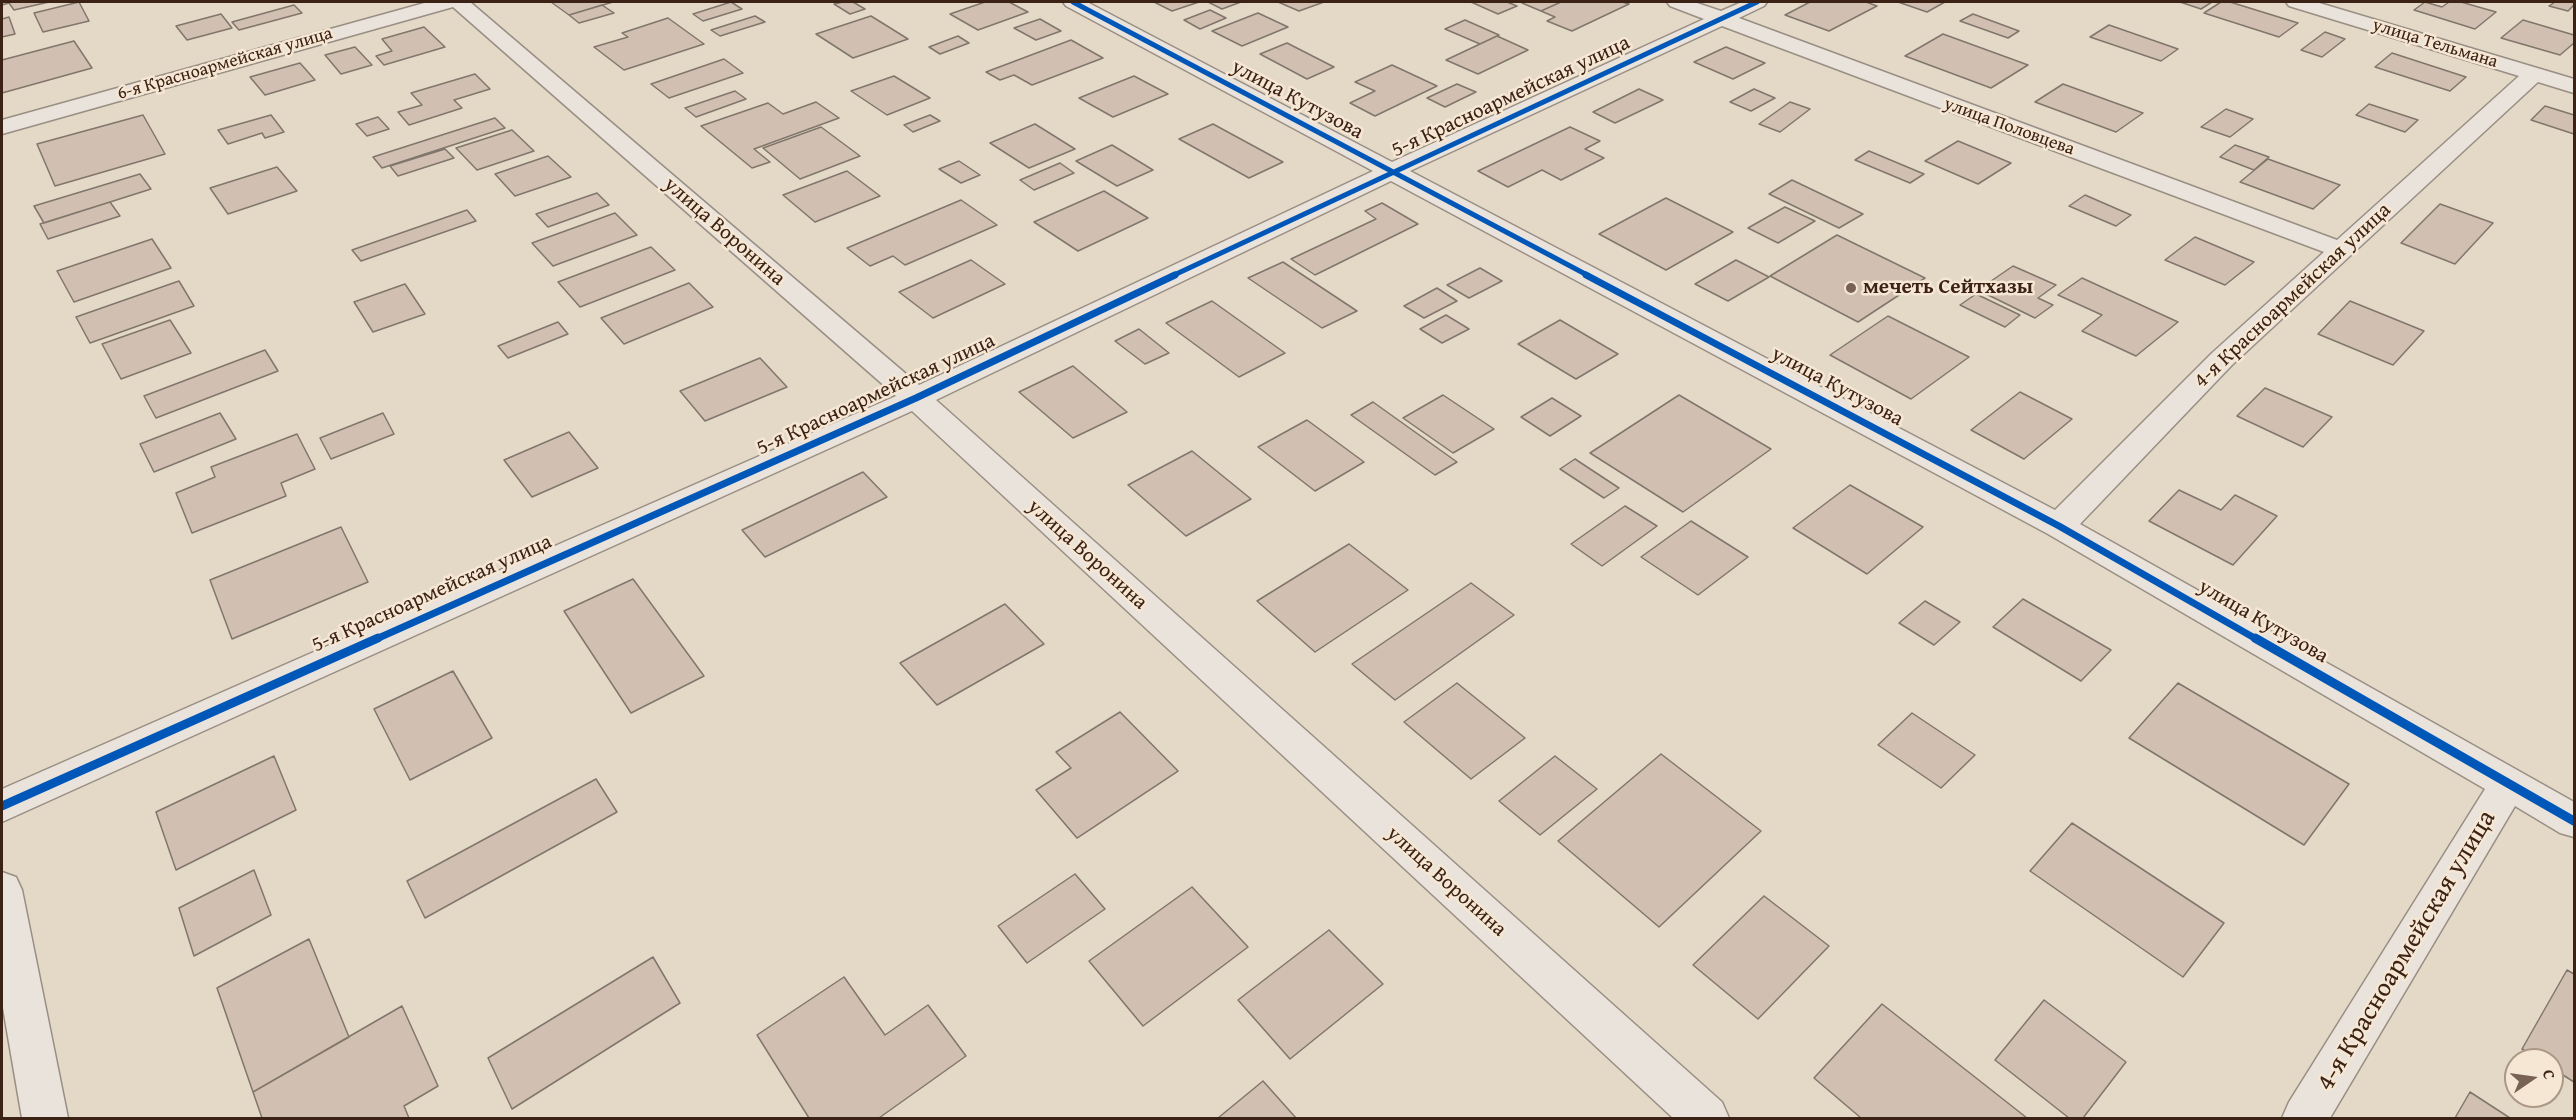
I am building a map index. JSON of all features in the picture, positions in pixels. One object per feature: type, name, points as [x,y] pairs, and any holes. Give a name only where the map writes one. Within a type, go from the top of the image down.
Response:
[{"type":"street","name":"6-я Красноармейская улица","points":[[2,127],[449,2]]},
{"type":"street","name":"улица Воронина","points":[[459,2],[916,398],[1706,1119]]},
{"type":"street","name":"улица Кутузова","points":[[1073,2],[2058,526],[2574,821]]},
{"type":"street","name":"улица Половцева","points":[[1677,2],[2341,250]]},
{"type":"street","name":"5-я Красноармейская улица","points":[[2,806],[916,398],[1392,171],[1757,2]]},
{"type":"street","name":"улица Тельмана","points":[[2296,2],[2574,86]]},
{"type":"street","name":"4-я Красноармейская улица","points":[[2058,526],[2222,358],[2534,74]]},
{"type":"street","name":"4-я Красноармейская улица","points":[[2305,1119],[2509,783]]},
{"type":"street","points":[[2,890],[45,1119]]},
{"type":"building","points":[[2,2],[49,2],[14,10],[9,3],[2,5]]},
{"type":"building","points":[[79,2],[89,21],[43,32],[34,13]]},
{"type":"building","points":[[551,2],[613,2],[569,15]]},
{"type":"building","points":[[731,2],[742,9],[703,21],[693,14]]},
{"type":"building","points":[[853,2],[865,9],[850,14],[834,4]]},
{"type":"building","points":[[985,2],[1009,2],[1028,12],[978,30],[950,14]]},
{"type":"building","points":[[1154,2],[1199,2],[1172,11]]},
{"type":"building","points":[[1208,2],[1241,2],[1222,9]]},
{"type":"building","points":[[1278,2],[1324,2],[1299,11]]},
{"type":"building","points":[[1471,2],[1507,2],[1517,6],[1498,14]]},
{"type":"building","points":[[1561,2],[1541,11],[1522,3]]},
{"type":"building","points":[[1561,2],[1629,4],[1572,31],[1547,21],[1555,17],[1541,11]]},
{"type":"building","points":[[1810,2],[1866,2],[1877,6],[1829,31],[1785,15]]},
{"type":"building","points":[[1898,2],[1945,2],[1927,12]]},
{"type":"building","points":[[2180,2],[2212,2],[2201,9]]},
{"type":"building","points":[[2221,2],[2230,2],[2298,23],[2279,37],[2204,13]]},
{"type":"building","points":[[2425,2],[2442,7],[2449,2],[2461,2],[2496,12],[2475,29],[2414,10]]},
{"type":"building","points":[[2555,2],[2574,2],[2574,5],[2568,11],[2549,6]]},
{"type":"building","points":[[294,5],[302,13],[239,30],[232,22]]},
{"type":"building","points":[[602,5],[614,13],[579,23],[569,15]]},
{"type":"building","points":[[1210,10],[1226,18],[1200,29],[1184,20]]},
{"type":"building","points":[[1258,13],[1288,27],[1242,46],[1212,31]]},
{"type":"building","points":[[221,14],[232,28],[187,40],[176,26]]},
{"type":"building","points":[[1973,14],[2019,31],[2008,38],[1960,21]]},
{"type":"building","points":[[755,16],[765,22],[720,36],[711,30]]},
{"type":"building","points":[[871,16],[908,39],[853,58],[816,34]]},
{"type":"building","points":[[9,17],[15,34],[2,37],[2,19]]},
{"type":"building","points":[[668,18],[704,44],[624,70],[594,47],[628,37],[622,33]]},
{"type":"building","points":[[1040,19],[1061,31],[1036,40],[1014,28]]},
{"type":"building","points":[[1465,20],[1499,35],[1480,44],[1445,29]]},
{"type":"building","points":[[2523,20],[2574,35],[2574,43],[2560,55],[2501,38]]},
{"type":"building","points":[[2109,25],[2178,49],[2161,61],[2090,37]]},
{"type":"building","points":[[424,27],[445,47],[384,65],[376,56],[392,51],[382,39]]},
{"type":"building","points":[[2325,32],[2345,39],[2322,57],[2301,50]]},
{"type":"building","points":[[1943,34],[2028,65],[1991,88],[1905,56]]},
{"type":"building","points":[[958,36],[969,43],[940,54],[929,47]]},
{"type":"building","points":[[1497,36],[1528,50],[1478,74],[1446,60]]},
{"type":"building","points":[[1071,40],[1103,58],[1032,85],[1014,75],[1000,80],[986,72]]},
{"type":"building","points":[[74,41],[92,68],[2,93],[2,60]]},
{"type":"building","points":[[1287,43],[1334,67],[1307,79],[1260,54]]},
{"type":"building","points":[[355,47],[372,65],[341,74],[325,55]]},
{"type":"building","points":[[1726,47],[1765,63],[1733,79],[1694,62]]},
{"type":"building","points":[[2392,53],[2466,77],[2450,91],[2375,67]]},
{"type":"building","points":[[724,59],[743,73],[669,98],[651,84]]},
{"type":"building","points":[[300,63],[315,80],[265,95],[250,77]]},
{"type":"building","points":[[1392,65],[1437,86],[1375,116],[1350,103],[1375,91],[1355,82]]},
{"type":"building","points":[[475,74],[490,89],[454,100],[462,108],[409,125],[398,112],[422,105],[411,93]]},
{"type":"building","points":[[894,76],[930,98],[887,115],[851,91]]},
{"type":"building","points":[[1134,76],[1168,94],[1113,117],[1079,98]]},
{"type":"building","points":[[1457,84],[1476,92],[1445,107],[1427,98]]},
{"type":"building","points":[[2063,84],[2143,113],[2116,132],[2035,102]]},
{"type":"building","points":[[1639,89],[1663,100],[1615,123],[1593,112]]},
{"type":"building","points":[[1754,89],[1775,98],[1751,111],[1730,102]]},
{"type":"building","points":[[735,91],[746,99],[696,117],[685,108]]},
{"type":"building","points":[[816,102],[839,118],[754,149],[770,162],[752,168],[701,126],[768,103],[783,114]]},
{"type":"building","points":[[1790,102],[1810,109],[1780,132],[1759,124]]},
{"type":"building","points":[[2369,104],[2418,120],[2405,132],[2356,115]]},
{"type":"building","points":[[2545,106],[2574,115],[2574,134],[2531,120]]},
{"type":"building","points":[[2226,109],[2253,119],[2230,137],[2201,127]]},
{"type":"building","points":[[143,115],[165,154],[55,186],[37,144]]},
{"type":"building","points":[[271,115],[284,132],[265,138],[262,133],[228,144],[218,130]]},
{"type":"building","points":[[930,115],[940,121],[913,132],[904,125]]},
{"type":"building","points":[[378,117],[389,129],[367,136],[356,124]]},
{"type":"building","points":[[495,118],[505,128],[382,168],[373,157]]},
{"type":"building","points":[[1035,124],[1075,149],[1029,168],[990,143]]},
{"type":"building","points":[[1213,124],[1283,162],[1249,178],[1179,139]]},
{"type":"building","points":[[821,127],[860,156],[800,179],[763,148]]},
{"type":"building","points":[[1570,127],[1600,141],[1585,149],[1604,158],[1561,180],[1542,170],[1508,187],[1478,171]]},
{"type":"building","points":[[512,130],[534,151],[477,170],[456,148]]},
{"type":"building","points":[[1958,141],[2011,163],[1978,184],[1925,161]]},
{"type":"building","points":[[1112,145],[1153,170],[1117,186],[1076,161]]},
{"type":"building","points":[[2235,145],[2269,157],[2254,170],[2220,157]]},
{"type":"building","points":[[445,149],[454,158],[398,176],[390,166]]},
{"type":"building","points":[[1869,151],[1924,174],[1910,183],[1855,160]]},
{"type":"building","points":[[548,156],[571,177],[515,196],[495,174]]},
{"type":"building","points":[[2268,159],[2340,185],[2313,209],[2240,182]]},
{"type":"building","points":[[959,161],[980,175],[961,183],[939,169]]},
{"type":"building","points":[[1060,163],[1074,173],[1034,190],[1020,180]]},
{"type":"building","points":[[277,167],[297,191],[228,214],[210,188]]},
{"type":"building","points":[[847,171],[880,196],[815,222],[783,195]]},
{"type":"building","points":[[140,174],[151,189],[44,223],[34,206]]},
{"type":"building","points":[[1792,180],[1863,214],[1839,228],[1769,194]]},
{"type":"building","points":[[1104,191],[1148,218],[1078,251],[1034,222]]},
{"type":"building","points":[[597,193],[609,205],[548,227],[536,214]]},
{"type":"building","points":[[2085,195],[2131,215],[2116,226],[2069,206]]},
{"type":"building","points":[[1666,198],[1733,232],[1666,270],[1599,234]]},
{"type":"building","points":[[961,200],[997,225],[905,265],[893,256],[870,266],[847,248]]},
{"type":"building","points":[[110,202],[120,216],[48,239],[40,224]]},
{"type":"building","points":[[1382,203],[1418,224],[1315,275],[1291,259],[1376,219],[1365,211]]},
{"type":"building","points":[[2440,204],[2493,223],[2455,264],[2401,243]]},
{"type":"building","points":[[1785,207],[1815,221],[1778,243],[1748,228]]},
{"type":"building","points":[[467,210],[476,221],[361,261],[352,250]]},
{"type":"building","points":[[615,213],[637,235],[553,266],[532,243]]},
{"type":"building","name":"мечеть Сейтхазы","points":[[1837,235],[1925,278],[1858,322],[1770,276]]},
{"type":"building","points":[[2195,237],[2254,262],[2225,285],[2165,260]]},
{"type":"building","points":[[152,239],[171,268],[74,302],[57,271]]},
{"type":"building","points":[[651,247],[675,270],[580,307],[558,282]]},
{"type":"building","points":[[971,260],[1005,284],[933,318],[899,292]]},
{"type":"building","points":[[1736,260],[1769,277],[1728,301],[1695,284]]},
{"type":"building","points":[[1283,262],[1357,311],[1322,328],[1248,278]]},
{"type":"building","points":[[2013,266],[2056,285],[2038,298],[2053,305],[2035,318],[1978,290]]},
{"type":"building","points":[[1480,268],[1502,281],[1469,298],[1447,285]]},
{"type":"building","points":[[2082,278],[2178,322],[2136,356],[2082,331],[2102,315],[2058,295]]},
{"type":"building","points":[[179,281],[194,306],[90,343],[76,317]]},
{"type":"building","points":[[689,283],[713,307],[624,344],[601,318]]},
{"type":"building","points":[[405,284],[425,314],[373,332],[354,302]]},
{"type":"building","points":[[1437,288],[1457,301],[1424,318],[1404,306]]},
{"type":"building","points":[[1976,294],[2020,315],[2005,327],[1960,305]]},
{"type":"building","points":[[1212,301],[1285,353],[1239,377],[1166,323]]},
{"type":"building","points":[[2350,301],[2424,331],[2393,365],[2318,334]]},
{"type":"building","points":[[1446,315],[1469,329],[1442,343],[1420,329]]},
{"type":"building","points":[[1888,316],[1969,357],[1911,399],[1830,355]]},
{"type":"building","points":[[170,320],[191,353],[121,379],[102,344]]},
{"type":"building","points":[[1560,320],[1618,354],[1576,379],[1518,344]]},
{"type":"building","points":[[558,322],[568,334],[508,358],[498,346]]},
{"type":"building","points":[[1139,329],[1169,353],[1145,364],[1115,341]]},
{"type":"building","points":[[265,350],[278,371],[156,418],[144,396]]},
{"type":"building","points":[[760,358],[787,387],[705,421],[680,391]]},
{"type":"building","points":[[1073,366],[1127,412],[1073,438],[1019,392]]},
{"type":"building","points":[[2265,388],[2332,417],[2303,447],[2237,416]]},
{"type":"building","points":[[2020,392],[2072,419],[2024,459],[1971,430]]},
{"type":"building","points":[[1443,395],[1494,429],[1453,453],[1403,418]]},
{"type":"building","points":[[1679,395],[1771,449],[1683,512],[1590,453]]},
{"type":"building","points":[[1552,398],[1581,416],[1550,436],[1521,417]]},
{"type":"building","points":[[1373,402],[1457,462],[1435,475],[1351,415]]},
{"type":"building","points":[[220,413],[236,439],[154,472],[140,444]]},
{"type":"building","points":[[383,413],[394,434],[331,459],[320,438]]},
{"type":"building","points":[[1307,420],[1364,462],[1315,491],[1258,447]]},
{"type":"building","points":[[569,432],[598,468],[532,497],[504,460]]},
{"type":"building","points":[[297,434],[315,469],[281,483],[286,496],[192,533],[176,493],[215,477],[211,467]]},
{"type":"building","points":[[1192,451],[1251,499],[1186,536],[1128,485]]},
{"type":"building","points":[[1575,459],[1619,488],[1604,498],[1560,469]]},
{"type":"building","points":[[863,472],[887,497],[765,557],[742,530]]},
{"type":"building","points":[[1850,485],[1923,527],[1867,574],[1793,528]]},
{"type":"building","points":[[2179,490],[2221,510],[2235,495],[2277,516],[2233,565],[2149,521]]},
{"type":"building","points":[[1625,506],[1657,526],[1602,566],[1571,544]]},
{"type":"building","points":[[1691,521],[1748,557],[1698,595],[1641,557]]},
{"type":"building","points":[[341,527],[368,582],[232,639],[210,580]]},
{"type":"building","points":[[1349,544],[1408,590],[1315,652],[1257,601]]},
{"type":"building","points":[[633,579],[704,676],[631,713],[564,611]]},
{"type":"building","points":[[1471,583],[1514,615],[1395,700],[1352,664]]},
{"type":"building","points":[[2023,599],[2111,650],[2081,681],[1993,627]]},
{"type":"building","points":[[1925,601],[1960,622],[1934,645],[1899,623]]},
{"type":"building","points":[[1005,604],[1044,644],[937,705],[900,663]]},
{"type":"building","points":[[453,671],[492,738],[410,780],[374,709]]},
{"type":"building","points":[[1457,683],[1525,738],[1471,779],[1404,722]]},
{"type":"building","points":[[2178,683],[2349,784],[2304,845],[2129,738]]},
{"type":"building","points":[[1120,712],[1178,771],[1077,838],[1036,790],[1071,768],[1056,752]]},
{"type":"building","points":[[1912,713],[1975,755],[1941,788],[1878,745]]},
{"type":"building","points":[[1661,754],[1761,831],[1659,927],[1558,841]]},
{"type":"building","points":[[274,756],[296,810],[176,870],[156,812]]},
{"type":"building","points":[[1555,756],[1597,789],[1540,835],[1499,801]]},
{"type":"building","points":[[596,779],[617,812],[425,918],[407,881]]},
{"type":"building","points":[[2072,823],[2224,923],[2183,977],[2030,871]]},
{"type":"building","points":[[254,870],[271,915],[194,956],[179,908]]},
{"type":"building","points":[[1075,874],[1105,909],[1027,963],[998,926]]},
{"type":"building","points":[[1192,887],[1248,947],[1143,1026],[1089,961]]},
{"type":"building","points":[[1764,896],[1829,946],[1758,1019],[1693,965]]},
{"type":"building","points":[[1329,930],[1383,984],[1290,1059],[1238,1000]]},
{"type":"building","points":[[309,939],[349,1037],[253,1092],[217,988]]},
{"type":"building","points":[[653,957],[680,1003],[512,1109],[488,1058]]},
{"type":"building","points":[[2567,970],[2574,974],[2574,1082],[2564,1076],[2564,1048],[2523,1048]]},
{"type":"building","points":[[844,977],[885,1035],[928,1005],[966,1056],[879,1118],[809,1118],[757,1035]]},
{"type":"building","points":[[2044,1000],[2126,1062],[2083,1118],[2069,1118],[1995,1060]]},
{"type":"building","points":[[1882,1004],[2027,1118],[1861,1118],[1814,1078]]},
{"type":"building","points":[[402,1006],[438,1086],[404,1106],[409,1118],[262,1118],[253,1092]]},
{"type":"building","points":[[1263,1081],[1296,1118],[1218,1118]]},
{"type":"building","points":[[2470,1092],[2510,1118],[2455,1118]]},
{"type":"cycle path","points":[[1073,2],[2059,526],[2574,821]]},
{"type":"cycle path","points":[[2,806],[916,398],[1392,171],[1757,2]]},
{"type":"place","name":"мечеть Сейтхазы","points":[[1851,288]]}]
